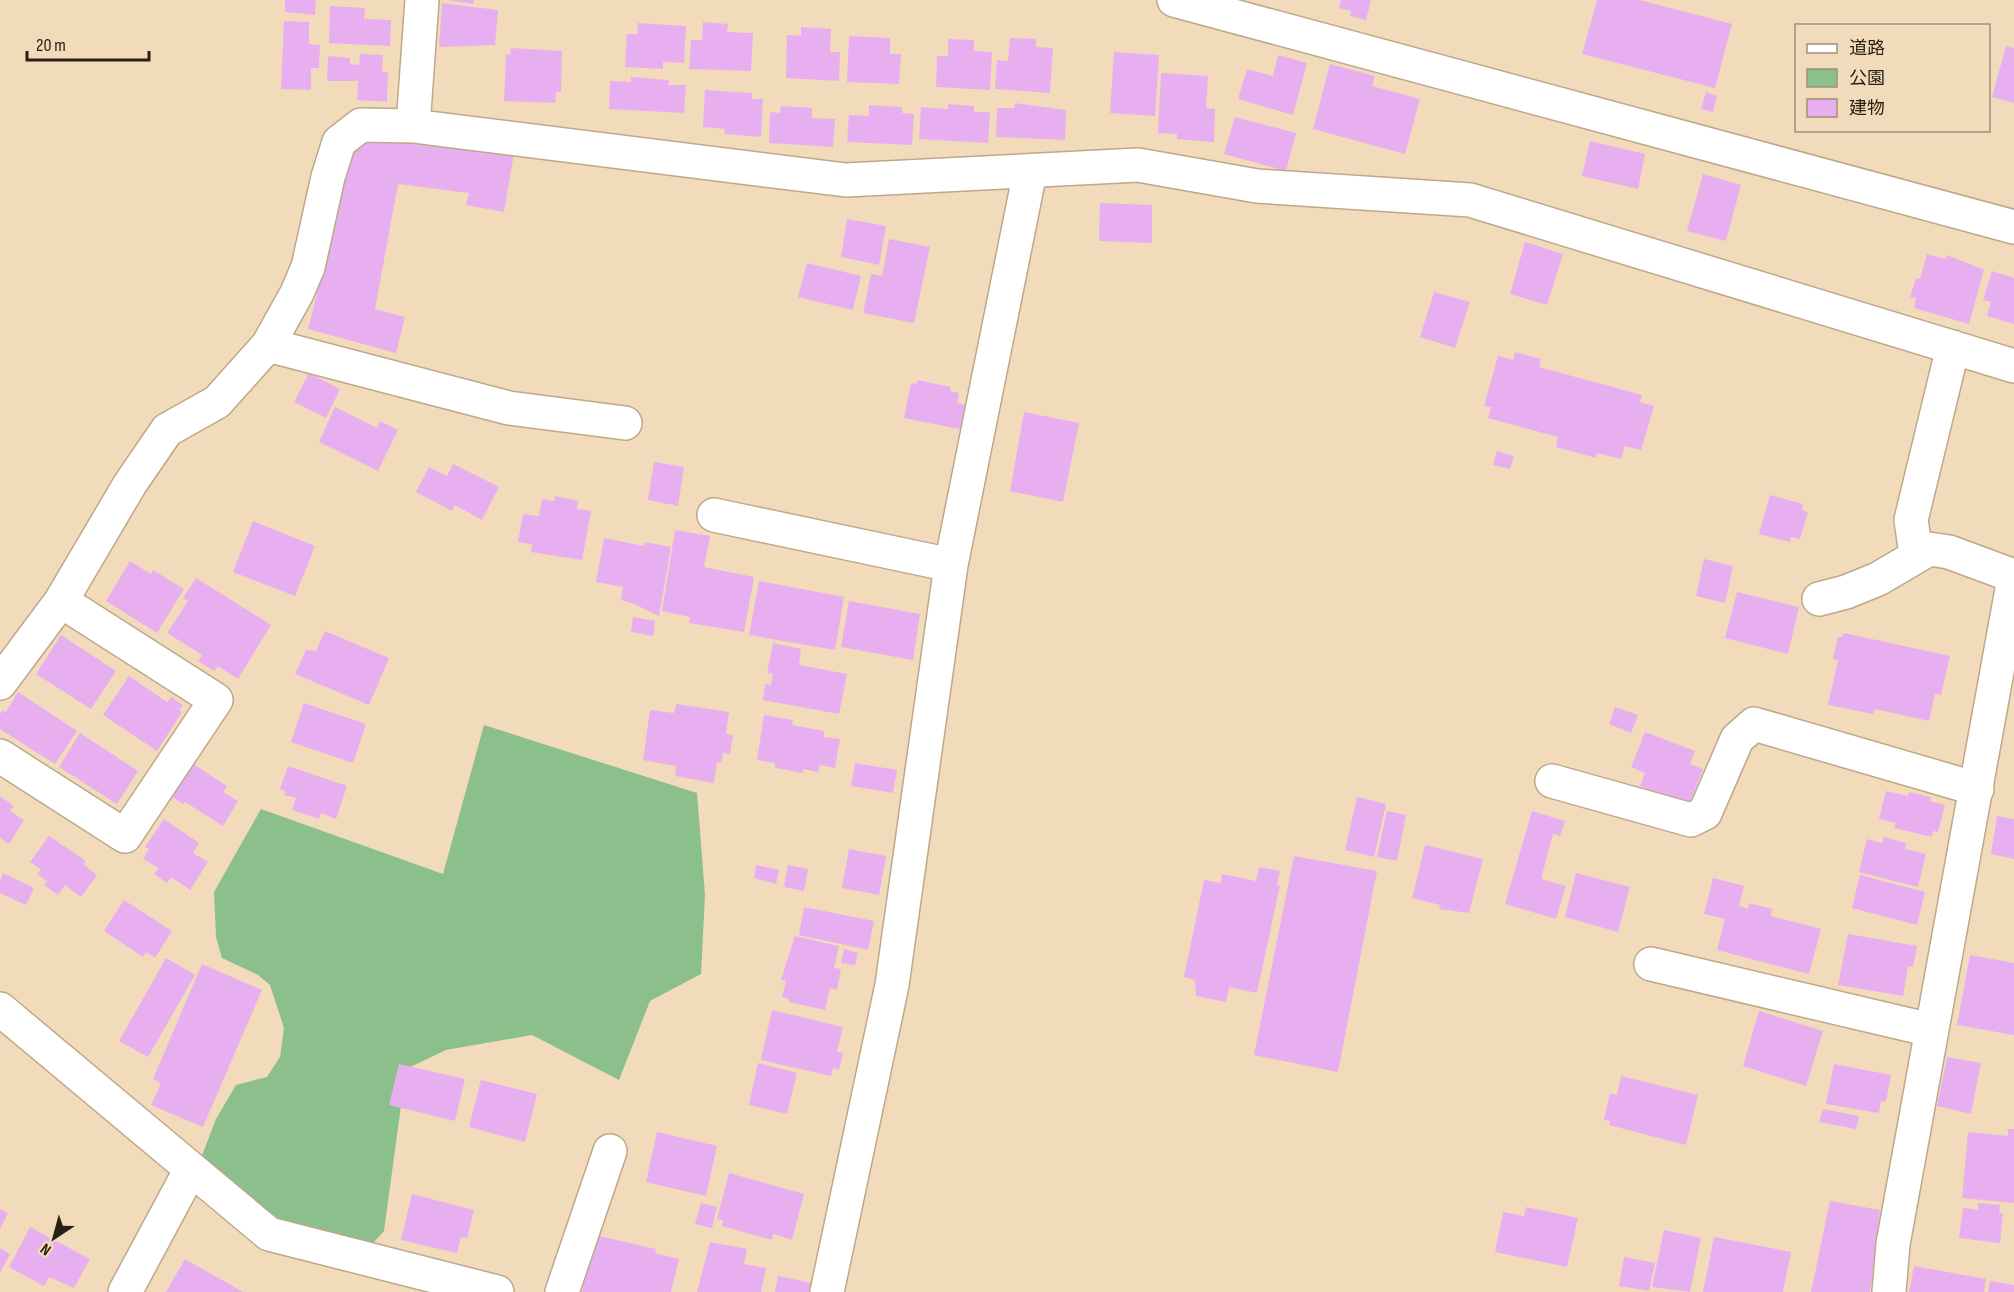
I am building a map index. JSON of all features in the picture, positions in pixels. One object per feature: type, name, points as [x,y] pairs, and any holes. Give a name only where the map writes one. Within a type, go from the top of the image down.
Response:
[{"type":"street","points":[[413,126],[422,0]]},
{"type":"street","points":[[1174,0],[2014,227]]},
{"type":"street","points":[[0,683],[61,601],[130,484],[167,430],[217,402],[268,345],[297,293],[308,267],[339,142],[361,125],[413,126],[846,180],[1138,165],[1257,186],[1470,200],[2014,366]]},
{"type":"street","points":[[827,1292],[892,986],[951,565],[1030,172]]},
{"type":"street","points":[[268,345],[509,408],[625,423]]},
{"type":"street","points":[[1916,554],[1911,520],[1953,347]]},
{"type":"street","points":[[714,515],[951,565]]},
{"type":"street","points":[[1819,599],[1846,592],[1878,579],[1916,554],[1929,549],[1949,552],[2014,577],[2010,623],[1931,1030],[1893,1244],[1889,1292]]},
{"type":"street","points":[[0,756],[125,836],[216,700],[61,601]]},
{"type":"street","points":[[1552,781],[1691,820],[1705,813],[1737,739],[1754,724],[1977,789]]},
{"type":"street","points":[[1651,964],[1931,1030]]},
{"type":"street","points":[[0,1009],[269,1234],[497,1292]]},
{"type":"street","points":[[562,1292],[610,1151]]},
{"type":"street","points":[[125,1292],[191,1169]]},
{"type":"green space","points":[[484,725],[697,793],[705,895],[701,974],[650,1001],[619,1080],[532,1035],[446,1050],[406,1069],[384,1231],[365,1252],[269,1223],[201,1158],[216,1119],[236,1085],[267,1077],[280,1057],[284,1028],[270,985],[258,975],[222,958],[216,937],[214,892],[261,809],[443,874]]},
{"type":"building","points":[[285,0],[316,0],[315,15],[285,12]]},
{"type":"building","points":[[448,0],[474,0],[473,4]]},
{"type":"building","points":[[1341,0],[1371,0],[1366,20],[1350,16],[1351,11],[1339,8]]},
{"type":"building","points":[[1597,0],[1640,0],[1732,24],[1715,88],[1582,54]]},
{"type":"building","points":[[442,3],[498,10],[495,45],[439,47]]},
{"type":"building","points":[[330,6],[365,8],[364,19],[391,20],[390,46],[329,43]]},
{"type":"building","points":[[284,21],[309,22],[309,44],[320,45],[319,68],[311,68],[311,90],[281,89]]},
{"type":"building","points":[[703,22],[728,24],[727,32],[753,33],[751,71],[689,69],[691,40],[702,40]]},
{"type":"building","points":[[638,23],[686,26],[684,63],[663,62],[663,69],[625,67],[627,34],[637,34]]},
{"type":"building","points":[[801,27],[831,29],[830,52],[840,52],[839,81],[786,78],[787,35],[801,36]]},
{"type":"building","points":[[849,36],[890,38],[890,54],[901,54],[899,84],[847,82]]},
{"type":"building","points":[[1010,38],[1036,39],[1036,47],[1053,48],[1050,93],[995,89],[997,60],[1008,61]]},
{"type":"building","points":[[948,39],[974,40],[974,51],[992,52],[990,90],[936,87],[937,56],[948,56]]},
{"type":"building","points":[[2006,46],[2014,48],[2014,103],[1992,97]]},
{"type":"building","points":[[511,48],[562,51],[561,92],[556,92],[555,103],[504,101],[506,54],[510,55]]},
{"type":"building","points":[[1114,52],[1159,55],[1155,116],[1110,113]]},
{"type":"building","points":[[360,54],[383,55],[382,72],[388,72],[387,102],[357,100],[358,81],[327,81],[328,56],[350,58],[350,64],[359,65]]},
{"type":"building","points":[[1278,55],[1307,63],[1293,115],[1238,99],[1247,69],[1273,76]]},
{"type":"building","points":[[1330,64],[1375,76],[1372,86],[1420,99],[1405,154],[1313,129]]},
{"type":"building","points":[[1161,73],[1208,76],[1206,108],[1215,109],[1214,142],[1177,139],[1177,134],[1158,133]]},
{"type":"building","points":[[631,77],[669,80],[668,85],[686,85],[684,113],[609,109],[610,81],[631,82]]},
{"type":"building","points":[[705,90],[752,93],[752,99],[763,99],[761,137],[724,134],[725,129],[703,127]]},
{"type":"building","points":[[1706,92],[1717,96],[1713,112],[1701,109]]},
{"type":"building","points":[[1015,103],[1066,110],[1065,140],[996,137],[997,108],[1014,108]]},
{"type":"building","points":[[948,104],[974,106],[974,112],[990,112],[988,143],[919,139],[921,107],[948,109]]},
{"type":"building","points":[[869,105],[902,107],[902,113],[914,114],[912,145],[847,142],[849,115],[869,116]]},
{"type":"building","points":[[781,106],[812,108],[812,118],[835,119],[833,147],[769,143],[770,112],[780,113]]},
{"type":"building","points":[[1235,117],[1296,133],[1286,171],[1224,154]]},
{"type":"building","points":[[364,132],[514,153],[504,212],[466,205],[469,193],[398,184],[375,309],[405,317],[396,353],[308,329],[317,294],[311,292],[319,270],[325,271],[349,149]]},
{"type":"building","points":[[1590,141],[1645,154],[1638,189],[1582,176]]},
{"type":"building","points":[[1703,174],[1741,185],[1726,241],[1687,231]]},
{"type":"building","points":[[1100,203],[1152,205],[1152,243],[1099,241]]},
{"type":"building","points":[[847,219],[886,226],[879,265],[841,257]]},
{"type":"building","points":[[889,239],[930,247],[914,323],[863,313],[871,274],[882,276]]},
{"type":"building","points":[[1525,242],[1563,254],[1547,305],[1510,294]]},
{"type":"building","points":[[1927,254],[1945,259],[1947,255],[1984,270],[1969,324],[1914,308],[1916,298],[1910,297],[1916,278],[1920,279]]},
{"type":"building","points":[[807,263],[861,276],[853,310],[798,297]]},
{"type":"building","points":[[1992,271],[2014,278],[2014,324],[1987,316],[1991,302],[1983,300]]},
{"type":"building","points":[[1434,292],[1470,302],[1455,348],[1420,337]]},
{"type":"building","points":[[1515,352],[1541,359],[1539,367],[1642,395],[1640,402],[1654,406],[1641,450],[1625,446],[1621,459],[1597,453],[1596,458],[1556,447],[1558,437],[1488,418],[1491,407],[1484,406],[1498,356],[1513,360]]},
{"type":"building","points":[[309,373],[340,389],[326,418],[294,402]]},
{"type":"building","points":[[917,380],[951,387],[950,391],[959,393],[957,403],[968,406],[964,430],[904,418],[911,383],[917,384]]},
{"type":"building","points":[[335,407],[377,428],[380,421],[398,430],[378,471],[319,442]]},
{"type":"building","points":[[1024,412],[1079,423],[1063,502],[1010,491]]},
{"type":"building","points":[[1497,451],[1514,456],[1510,469],[1493,465]]},
{"type":"building","points":[[654,462],[684,467],[678,506],[648,500]]},
{"type":"building","points":[[453,464],[499,487],[482,520],[455,505],[452,511],[416,492],[429,467],[447,476]]},
{"type":"building","points":[[1770,495],[1803,504],[1802,510],[1808,512],[1800,539],[1791,537],[1790,542],[1759,534]]},
{"type":"building","points":[[555,496],[578,501],[577,509],[591,511],[582,560],[531,552],[532,544],[518,542],[523,514],[539,516],[542,499],[554,501]]},
{"type":"building","points":[[253,521],[315,546],[295,596],[233,572]]},
{"type":"building","points":[[675,530],[710,536],[704,567],[754,577],[744,632],[689,623],[690,617],[662,611]]},
{"type":"building","points":[[604,538],[644,546],[645,542],[671,547],[659,616],[621,600],[623,587],[596,582]]},
{"type":"building","points":[[1704,559],[1733,566],[1725,603],[1696,596]]},
{"type":"building","points":[[130,561],[151,574],[153,570],[184,589],[157,633],[106,601]]},
{"type":"building","points":[[196,578],[271,625],[238,679],[218,666],[214,671],[198,661],[202,655],[167,633],[188,601],[183,598]]},
{"type":"building","points":[[759,581],[844,597],[835,650],[749,635]]},
{"type":"building","points":[[1737,592],[1799,607],[1788,654],[1725,638]]},
{"type":"building","points":[[849,601],[920,614],[913,660],[841,647]]},
{"type":"building","points":[[633,617],[655,621],[653,636],[631,632]]},
{"type":"building","points":[[325,631],[389,658],[369,705],[295,674],[306,650],[316,651]]},
{"type":"building","points":[[1844,633],[1950,656],[1941,695],[1935,694],[1929,721],[1875,709],[1873,714],[1828,705],[1838,660],[1833,659],[1838,637],[1842,637]]},
{"type":"building","points":[[61,635],[116,671],[91,709],[36,674]]},
{"type":"building","points":[[773,643],[801,649],[799,665],[847,674],[839,714],[763,700],[765,684],[771,685],[773,674],[767,673]]},
{"type":"building","points":[[129,676],[167,702],[171,697],[183,705],[179,710],[182,712],[157,751],[103,715]]},
{"type":"building","points":[[18,692],[77,731],[55,764],[0,729],[0,714],[3,710],[6,712]]},
{"type":"building","points":[[304,703],[366,724],[353,763],[291,742]]},
{"type":"building","points":[[676,704],[729,712],[726,734],[733,735],[730,754],[723,753],[721,763],[717,762],[714,783],[675,776],[676,766],[643,760],[650,710],[674,713]]},
{"type":"building","points":[[1615,707],[1638,715],[1631,733],[1609,724]]},
{"type":"building","points":[[764,715],[793,720],[792,725],[824,731],[824,737],[840,739],[835,768],[820,765],[818,772],[803,769],[803,773],[775,768],[775,763],[757,760]]},
{"type":"building","points":[[1645,732],[1695,751],[1690,764],[1703,769],[1689,805],[1640,786],[1645,773],[1631,767]]},
{"type":"building","points":[[80,733],[138,771],[117,804],[59,767]]},
{"type":"building","points":[[190,762],[227,786],[223,792],[238,801],[223,826],[185,802],[183,804],[169,795]]},
{"type":"building","points":[[855,763],[897,770],[893,793],[851,786]]},
{"type":"building","points":[[288,766],[347,786],[336,819],[321,813],[319,819],[292,810],[296,798],[284,795],[285,791],[280,789]]},
{"type":"building","points":[[1886,791],[1908,796],[1909,792],[1931,797],[1930,801],[1945,805],[1938,832],[1933,831],[1932,837],[1894,828],[1896,823],[1879,819]]},
{"type":"building","points":[[0,796],[14,806],[10,811],[24,820],[9,844],[0,838]]},
{"type":"building","points":[[1357,797],[1386,804],[1374,857],[1345,850]]},
{"type":"building","points":[[1387,811],[1406,815],[1397,861],[1377,857]]},
{"type":"building","points":[[1532,811],[1565,821],[1560,836],[1553,834],[1541,879],[1566,886],[1556,919],[1505,904]]},
{"type":"building","points":[[1997,816],[2014,819],[2014,859],[1991,854]]},
{"type":"building","points":[[164,819],[199,843],[193,853],[208,862],[190,890],[171,877],[167,883],[154,874],[159,868],[143,859],[149,849],[145,847]]},
{"type":"building","points":[[49,836],[86,861],[83,864],[97,875],[81,897],[65,885],[58,895],[44,885],[47,881],[37,874],[41,869],[30,862]]},
{"type":"building","points":[[1884,837],[1906,843],[1905,849],[1926,854],[1918,887],[1859,872],[1867,839],[1882,843]]},
{"type":"building","points":[[1425,845],[1483,859],[1469,913],[1439,909],[1440,905],[1412,898]]},
{"type":"building","points":[[849,849],[886,856],[879,895],[842,888]]},
{"type":"building","points":[[1294,856],[1377,871],[1338,1072],[1254,1055]]},
{"type":"building","points":[[756,865],[779,870],[776,884],[754,878]]},
{"type":"building","points":[[788,865],[808,869],[804,891],[784,887]]},
{"type":"building","points":[[1259,867],[1280,871],[1277,885],[1280,885],[1257,993],[1229,987],[1226,1002],[1196,996],[1195,980],[1184,977],[1204,880],[1221,883],[1222,874],[1256,881]]},
{"type":"building","points":[[3,873],[34,888],[26,905],[0,893],[0,880]]},
{"type":"building","points":[[1576,873],[1630,887],[1618,932],[1565,917]]},
{"type":"building","points":[[1860,875],[1925,892],[1917,925],[1852,908]]},
{"type":"building","points":[[1713,878],[1744,886],[1739,906],[1748,909],[1749,903],[1772,909],[1771,916],[1821,929],[1809,974],[1717,950],[1725,919],[1704,914]]},
{"type":"building","points":[[124,900],[172,931],[155,958],[146,952],[143,957],[104,931]]},
{"type":"building","points":[[804,907],[874,921],[868,950],[799,935]]},
{"type":"building","points":[[1848,934],[1917,946],[1913,967],[1908,966],[1903,996],[1838,985]]},
{"type":"building","points":[[795,936],[839,946],[834,968],[841,969],[837,990],[830,988],[825,1010],[789,1002],[789,999],[782,997],[786,981],[781,980]]},
{"type":"building","points":[[844,949],[858,953],[855,965],[841,963]]},
{"type":"building","points":[[1970,955],[2014,963],[2014,1035],[1957,1025]]},
{"type":"building","points":[[166,958],[195,975],[148,1057],[119,1041]]},
{"type":"building","points":[[202,964],[262,990],[203,1127],[151,1105],[161,1083],[153,1079]]},
{"type":"building","points":[[772,1010],[843,1027],[837,1052],[843,1053],[839,1070],[833,1068],[831,1076],[761,1060]]},
{"type":"building","points":[[1759,1011],[1823,1031],[1806,1086],[1743,1066]]},
{"type":"building","points":[[1947,1057],[1981,1063],[1971,1114],[1937,1106]]},
{"type":"building","points":[[758,1063],[797,1073],[787,1114],[749,1105]]},
{"type":"building","points":[[399,1064],[465,1079],[455,1121],[389,1105]]},
{"type":"building","points":[[1834,1064],[1891,1075],[1886,1102],[1881,1101],[1879,1113],[1826,1104]]},
{"type":"building","points":[[1621,1076],[1698,1095],[1686,1145],[1609,1125],[1610,1121],[1604,1120],[1610,1093],[1617,1095]]},
{"type":"building","points":[[481,1080],[537,1094],[525,1142],[469,1127]]},
{"type":"building","points":[[1823,1109],[1859,1116],[1856,1129],[1819,1122]]},
{"type":"building","points":[[2008,1129],[2014,1129],[2014,1203],[1962,1198],[1968,1132],[2008,1136]]},
{"type":"building","points":[[657,1132],[717,1146],[706,1196],[646,1182]]},
{"type":"building","points":[[729,1173],[804,1194],[792,1240],[773,1234],[772,1240],[722,1226],[723,1220],[717,1219]]},
{"type":"building","points":[[412,1194],[474,1210],[467,1238],[461,1237],[457,1253],[401,1240]]},
{"type":"building","points":[[1830,1201],[1880,1210],[1870,1292],[1811,1292]]},
{"type":"building","points":[[701,1203],[717,1207],[712,1228],[695,1224]]},
{"type":"building","points":[[1978,1203],[2000,1205],[1999,1213],[2003,1213],[2000,1243],[1959,1238],[1963,1208],[1978,1210]]},
{"type":"building","points":[[1526,1207],[1578,1218],[1567,1267],[1495,1252],[1503,1212],[1524,1216]]},
{"type":"building","points":[[0,1209],[8,1213],[0,1229]]},
{"type":"building","points":[[30,1227],[90,1259],[74,1288],[49,1277],[44,1286],[9,1267]]},
{"type":"building","points":[[1664,1230],[1701,1238],[1690,1292],[1652,1287]]},
{"type":"building","points":[[595,1235],[656,1249],[655,1253],[679,1259],[671,1292],[582,1292]]},
{"type":"building","points":[[1714,1237],[1791,1252],[1783,1292],[1703,1292]]},
{"type":"building","points":[[710,1242],[747,1249],[744,1264],[766,1268],[761,1292],[697,1292]]},
{"type":"building","points":[[0,1248],[10,1254],[0,1273]]},
{"type":"building","points":[[1624,1257],[1655,1263],[1649,1291],[1619,1286]]},
{"type":"building","points":[[185,1259],[243,1292],[166,1292]]},
{"type":"building","points":[[1914,1266],[1986,1279],[1984,1292],[1909,1292]]},
{"type":"building","points":[[778,1276],[816,1284],[814,1292],[775,1292]]},
{"type":"building","points":[[1990,1281],[2014,1285],[2014,1292],[1988,1292]]}]
